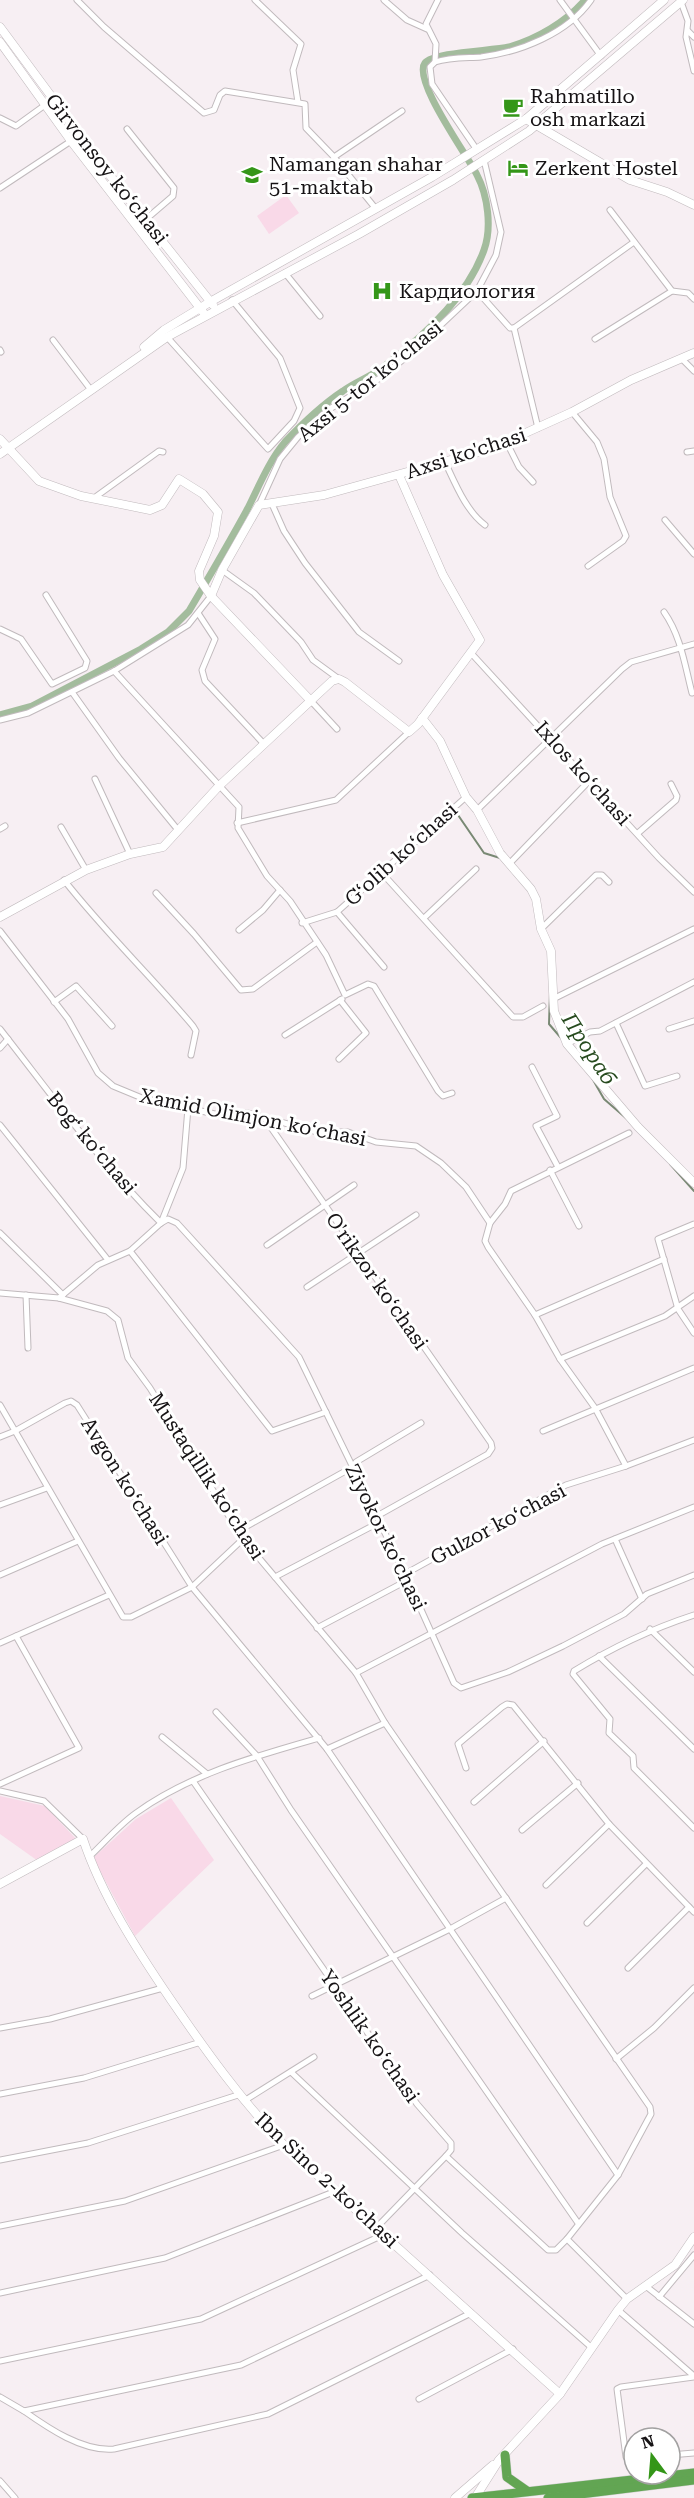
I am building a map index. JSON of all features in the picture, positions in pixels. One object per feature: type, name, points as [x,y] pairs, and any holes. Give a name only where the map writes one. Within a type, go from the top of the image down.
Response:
[{"type":"highway","points":[[502,2458],[507,2477],[516,2486],[529,2492]]},
{"type":"highway","points":[[474,2498],[622,2479]]},
{"type":"highway","points":[[548,2498],[694,2480]]},
{"type":"street","points":[[77,0],[112,35],[204,113],[214,110],[220,95],[225,91],[305,105],[307,109],[306,128],[376,208]]},
{"type":"street","points":[[255,0],[301,44],[293,70],[298,102]]},
{"type":"street","points":[[384,0],[407,20],[427,29],[434,38],[435,62]]},
{"type":"street","points":[[427,29],[426,24],[438,0]]},
{"type":"street","points":[[560,0],[565,3],[564,9],[600,56]]},
{"type":"street","points":[[476,150],[432,84],[430,67],[435,62],[513,50],[529,45],[591,0]]},
{"type":"street","points":[[4,452],[91,390],[164,330],[213,305],[526,119],[664,0]]},
{"type":"street","points":[[213,305],[232,300],[359,234],[462,174],[538,125],[682,1],[687,15],[686,37],[694,71]]},
{"type":"street","name":"Girvonsoy koʻchasi","points":[[0,27],[145,220],[213,305]]},
{"type":"street","points":[[688,31],[694,37]]},
{"type":"street","name":"Girvonsoy koʻchasi","points":[[0,42],[71,141],[202,311]]},
{"type":"street","points":[[0,118],[16,126],[45,105]]},
{"type":"street","points":[[334,158],[402,111]]},
{"type":"street","points":[[526,119],[630,180],[667,192],[694,205]]},
{"type":"street","points":[[127,129],[174,188],[173,196],[145,220]]},
{"type":"street","points":[[0,188],[71,141]]},
{"type":"street","name":"Аxsi 5-tor koʼchasi","points":[[260,505],[280,459],[298,437],[328,410],[380,378],[410,354],[477,291],[496,255],[501,232],[484,160]]},
{"type":"street","points":[[610,210],[672,291]]},
{"type":"street","points":[[477,291],[501,320],[510,328],[514,328],[634,242]]},
{"type":"street","points":[[285,273],[320,316]]},
{"type":"street","points":[[595,339],[672,291],[688,293],[694,299]]},
{"type":"street","points":[[167,337],[268,449],[294,421],[300,408],[280,358],[232,300]]},
{"type":"street","points":[[117,370],[202,311]]},
{"type":"street","points":[[514,328],[538,428]]},
{"type":"street","points":[[53,340],[91,390]]},
{"type":"street","name":"Axsi ko'chasi","points":[[260,505],[324,495],[507,443],[572,412],[631,380],[694,353]]},
{"type":"street","points":[[682,359],[694,371]]},
{"type":"street","points":[[572,412],[597,442],[604,459],[610,497],[626,536],[623,541],[588,566]]},
{"type":"street","points":[[0,439],[4,452],[49,487],[154,509],[162,505],[179,479],[203,494],[218,512],[214,536],[199,571],[201,580],[209,594],[337,729]]},
{"type":"street","points":[[507,443],[519,467],[533,482]]},
{"type":"street","points":[[94,498],[159,451],[163,452]]},
{"type":"street","points":[[687,452],[694,451]]},
{"type":"street","points":[[445,462],[456,485],[479,520],[485,525]]},
{"type":"street","points":[[237,823],[336,800],[422,718],[479,644],[479,636],[443,575],[399,475]]},
{"type":"street","points":[[272,504],[284,531],[305,563],[359,632],[399,661]]},
{"type":"street","points":[[0,720],[28,713],[114,671],[188,625],[198,613],[260,505]]},
{"type":"street","points":[[665,520],[694,554]]},
{"type":"street","points":[[222,570],[254,593],[301,642],[313,660],[409,732]]},
{"type":"street","points":[[0,629],[21,639],[48,682],[57,683],[85,668],[87,661],[46,595]]},
{"type":"street","points":[[664,612],[681,648],[692,693]]},
{"type":"street","points":[[198,613],[214,635],[202,670],[205,681],[264,744]]},
{"type":"street","points":[[477,810],[550,736],[631,662],[694,644]]},
{"type":"street","name":"Ixlos koʻchasi","points":[[471,653],[694,892]]},
{"type":"street","points":[[114,671],[239,807],[237,823],[257,861],[317,942],[345,995]]},
{"type":"street","points":[[0,917],[86,870],[130,854],[163,847],[171,842],[178,830],[219,786],[332,681],[339,679]]},
{"type":"street","points":[[57,683],[63,696]]},
{"type":"street","points":[[72,692],[118,758],[178,830]]},
{"type":"street","points":[[422,718],[440,741],[466,797],[477,810],[500,853],[531,889],[536,899],[541,929],[552,951],[553,999],[559,1029],[567,1044],[638,1127],[694,1183]]},
{"type":"street","points":[[95,779],[130,854]]},
{"type":"street","points":[[509,864],[590,780]]},
{"type":"street","points":[[638,833],[676,800],[677,796],[670,784]]},
{"type":"street","name":"Gʻolib koʻchasi","points":[[302,923],[337,912],[466,797]]},
{"type":"street","points":[[61,828],[86,870]]},
{"type":"street","points":[[424,918],[476,869]]},
{"type":"street","points":[[382,873],[513,1017],[523,1017],[543,1006]]},
{"type":"street","points":[[541,929],[596,875],[602,875],[609,882]]},
{"type":"street","points":[[64,880],[86,909],[152,977],[193,1026],[196,1031],[191,1055]]},
{"type":"street","points":[[239,930],[263,910],[280,890]]},
{"type":"street","points":[[156,893],[241,990],[253,989],[317,942]]},
{"type":"street","points":[[337,912],[384,967]]},
{"type":"street","points":[[553,999],[694,929]]},
{"type":"street","name":"Xamid Olimjon koʻchasi","points":[[0,932],[84,1044],[98,1073],[113,1086],[142,1098],[224,1116],[248,1113],[265,1119],[289,1122],[317,1132],[348,1132],[376,1142],[416,1146],[441,1163],[466,1187],[490,1223]]},
{"type":"street","points":[[567,1044],[616,1023],[694,982]]},
{"type":"street","points":[[285,1035],[345,995],[368,984],[374,986],[438,1091],[443,1096],[452,1093]]},
{"type":"street","points":[[54,1002],[76,986],[112,1026]]},
{"type":"street","points":[[339,1059],[366,1033],[340,1000]]},
{"type":"street","points":[[669,1029],[694,1021]]},
{"type":"street","points":[[616,1023],[645,1086],[677,1076]]},
{"type":"street","name":"Bogʻ koʻchasi","points":[[0,1029],[141,1204],[161,1222]]},
{"type":"street","points":[[0,1048],[8,1039]]},
{"type":"street","points":[[532,1067],[557,1116],[536,1126],[558,1167]]},
{"type":"street","points":[[0,1233],[61,1297],[108,1260],[130,1251],[161,1222],[183,1168],[188,1108]]},
{"type":"street","name":"O'rikzor koʻchasi","points":[[265,1119],[360,1253],[426,1353],[491,1443],[492,1449],[488,1454],[378,1519]]},
{"type":"street","points":[[0,1125],[108,1260]]},
{"type":"street","points":[[626,1466],[595,1408],[560,1359],[535,1315],[485,1241],[490,1223],[512,1191],[629,1132]]},
{"type":"street","points":[[550,1170],[579,1226]]},
{"type":"street","points":[[267,1245],[354,1185]]},
{"type":"street","points":[[308,1287],[416,1215]]},
{"type":"street","name":"Ziyokor koʻchasi","points":[[161,1222],[168,1219],[177,1223],[245,1300],[300,1357],[351,1468],[433,1634],[615,1539],[694,1507]]},
{"type":"street","points":[[694,1224],[658,1239],[678,1309],[694,1333]]},
{"type":"street","points":[[130,1251],[272,1431],[327,1412]]},
{"type":"street","points":[[535,1315],[664,1259]]},
{"type":"street","name":"Mustaqillik koʻchasi","points":[[0,1293],[61,1297],[107,1311],[118,1320],[129,1358],[243,1539],[356,1673],[385,1723]]},
{"type":"street","points":[[26,1295],[28,1348]]},
{"type":"street","points":[[560,1359],[678,1309],[694,1296]]},
{"type":"street","points":[[543,1431],[694,1368]]},
{"type":"street","name":"Avgon koʻchasi","points":[[0,1437],[65,1403],[71,1401],[77,1405],[192,1587],[327,1749]]},
{"type":"street","points":[[0,1405],[123,1617],[131,1617],[192,1587],[243,1539]]},
{"type":"street","points":[[238,1531],[351,1468],[356,1462],[421,1423]]},
{"type":"street","name":"Gulzor koʻchasi","points":[[317,1628],[566,1485],[626,1466],[694,1440]]},
{"type":"street","points":[[0,1505],[47,1488]]},
{"type":"street","points":[[275,1577],[378,1519]]},
{"type":"street","points":[[615,1539],[642,1599]]},
{"type":"street","points":[[0,1575],[78,1541]]},
{"type":"street","points":[[356,1673],[433,1634],[454,1683],[461,1688],[508,1672],[563,1646],[624,1614],[647,1594],[694,1575]]},
{"type":"street","points":[[0,1643],[110,1595]]},
{"type":"street","points":[[694,1615],[650,1629],[599,1656],[574,1671],[573,1674],[607,1715],[611,1724],[609,1733],[633,1756],[634,1768],[694,1828]]},
{"type":"street","points":[[650,1629],[694,1672]]},
{"type":"street","points":[[0,1785],[79,1748],[16,1636]]},
{"type":"street","points":[[599,1656],[694,1749]]},
{"type":"street","points":[[466,1768],[458,1744],[507,1704],[513,1705],[609,1824],[692,1910],[628,1968]]},
{"type":"street","points":[[216,1712],[256,1756],[578,2223]]},
{"type":"street","points":[[377,2227],[446,2156],[548,2250],[556,2250],[618,2175],[651,2112],[385,1723],[327,1749],[618,2175]]},
{"type":"street","points":[[162,1737],[207,1774]]},
{"type":"street","points":[[89,1857],[136,1813],[193,1781],[256,1756],[319,1738]]},
{"type":"street","points":[[474,1802],[544,1741]]},
{"type":"street","name":"Yoshlik koʻchasi","points":[[193,1781],[417,2104],[451,2142],[451,2150],[446,2156]]},
{"type":"street","points":[[522,1830],[578,1783]]},
{"type":"street","points":[[0,1791],[44,1802],[83,1839],[0,1884]]},
{"type":"street","points":[[546,1885],[609,1824]]},
{"type":"street","name":"Ibn Sino 2-koʼchasi","points":[[83,1839],[89,1857],[119,1916],[163,1988],[241,2098],[284,2145],[513,2349],[560,2394]]},
{"type":"street","points":[[587,1923],[646,1864]]},
{"type":"street","points":[[312,1996],[450,1929],[506,1898]]},
{"type":"street","points":[[0,2028],[50,2019],[163,1988]]},
{"type":"street","points":[[616,2059],[654,2028],[694,1988]]},
{"type":"street","points":[[0,2094],[84,2078],[201,2042]]},
{"type":"street","points":[[0,2160],[88,2143],[241,2098],[291,2072],[314,2057]]},
{"type":"street","points":[[291,2072],[537,2302],[592,2348]]},
{"type":"street","points":[[0,2226],[125,2201],[284,2145]]},
{"type":"street","points":[[0,2293],[165,2258],[336,2191]]},
{"type":"street","points":[[0,2361],[201,2319],[385,2234]]},
{"type":"street","points":[[474,2498],[502,2458],[560,2394],[627,2299],[675,2265],[694,2237]]},
{"type":"street","points":[[567,2239],[627,2299]]},
{"type":"street","points":[[659,2297],[694,2255]]},
{"type":"street","points":[[24,2411],[241,2365],[430,2275]]},
{"type":"street","points":[[647,2287],[693,2321]]},
{"type":"street","points":[[618,2310],[694,2377]]},
{"type":"street","points":[[0,2397],[54,2431],[98,2448],[122,2447],[268,2414],[471,2313]]},
{"type":"street","points":[[419,2399],[513,2349]]},
{"type":"street","points":[[622,2427],[617,2390],[621,2387],[694,2377]]},
{"type":"street","points":[[455,2498],[502,2458]]},
{"type":"street","points":[[0,2481],[15,2498]]},
{"type":"shaded area","points":[[286,195],[299,213],[269,234],[257,216]]},
{"type":"shaded area","points":[[0,1796],[45,1806],[76,1839],[38,1861],[0,1834]]},
{"type":"shaded area","points":[[171,1798],[214,1860],[135,1936],[93,1858],[136,1819]]},
{"type":"waterway","points":[[0,715],[32,706],[141,649],[168,632],[189,611],[241,521],[269,465],[285,442],[328,402],[377,371],[412,344],[455,301],[467,284],[484,250],[488,232],[488,212],[481,183],[426,85],[423,72],[425,63],[440,56],[520,44],[560,22],[585,0]]},
{"type":"waterway","name":"Прораб","points":[[458,815],[484,853],[500,858]]},
{"type":"waterway","name":"Прораб","points":[[550,994],[549,1024],[561,1038]]},
{"type":"waterway","name":"Прораб","points":[[592,1078],[604,1099],[627,1119]]},
{"type":"waterway","name":"Прораб","points":[[670,1164],[694,1191]]},
{"type":"place","name":"Rahmatillo osh markazi","points":[[513,107]]},
{"type":"place","name":"Zerkent Hostel","points":[[518,168]]},
{"type":"place","name":"Namangan shahar 51-maktab","points":[[252,175]]},
{"type":"place","name":"Кардиология","points":[[382,291]]}]
